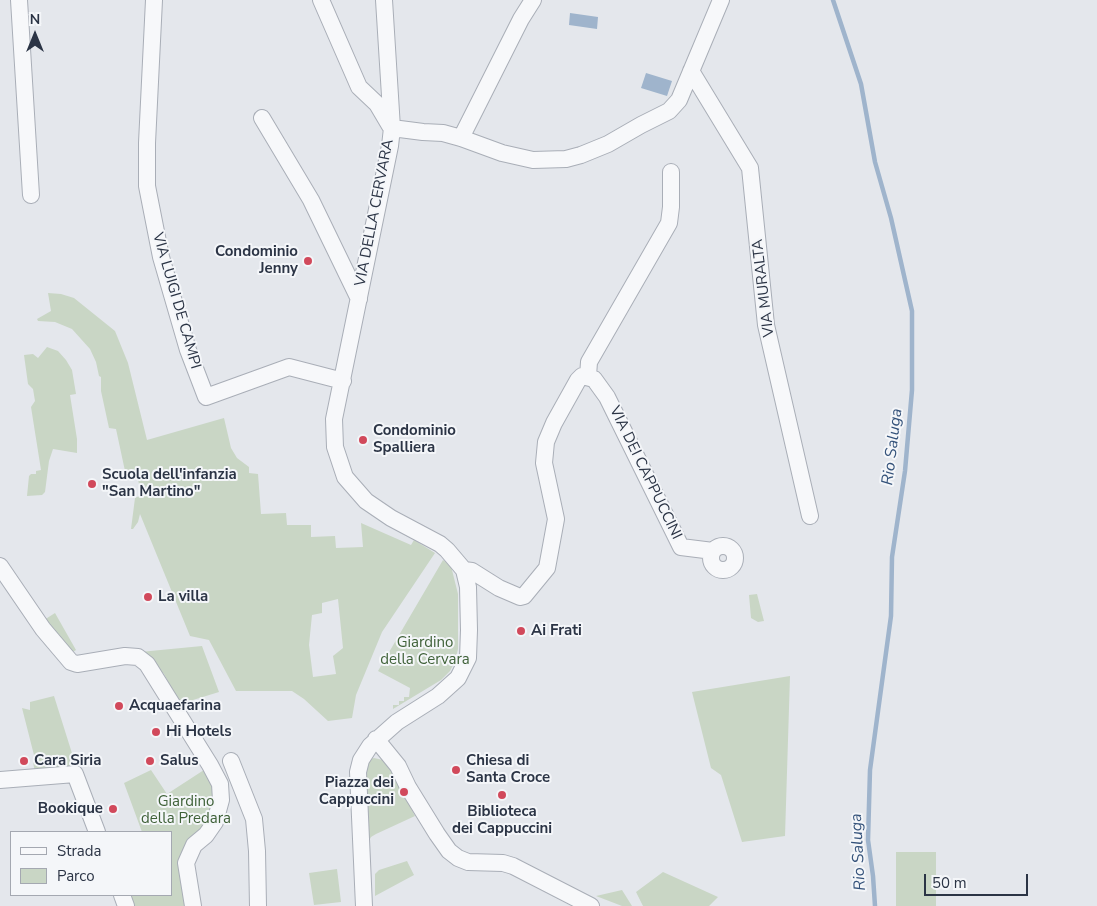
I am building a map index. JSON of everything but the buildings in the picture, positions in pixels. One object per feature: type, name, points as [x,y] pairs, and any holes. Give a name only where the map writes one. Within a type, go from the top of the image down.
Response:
[{"type":"street","points":[[19,0],[31,195]]},
{"type":"street","name":"VIA LUIGI DE CAMPI","points":[[154,0],[147,143],[147,186],[161,257],[188,350],[206,397],[288,367],[343,381]]},
{"type":"street","points":[[321,0],[359,87],[377,104],[392,128],[442,133],[502,153],[533,160],[566,159],[581,155],[608,144],[641,124],[669,111],[679,100],[721,0]]},
{"type":"street","name":"VIA DELLA CERVARA","points":[[384,0],[392,128],[390,146],[334,419],[335,447],[345,477],[366,501],[447,550],[464,570]]},
{"type":"street","points":[[461,138],[521,19],[533,0]]},
{"type":"street","name":"VIA MURALTA","points":[[692,71],[750,168],[766,325],[810,516]]},
{"type":"street","name":"VIA DELLA CERVARA","points":[[262,118],[312,200],[359,299]]},
{"type":"street","points":[[364,906],[358,772],[362,760],[376,739],[397,722],[438,696],[458,678],[468,658],[468,586],[464,570],[472,570],[499,588],[520,597],[524,596],[548,568],[556,519],[544,463],[546,442],[554,423],[578,380],[582,376],[588,376],[589,362],[668,223],[671,207],[671,172]]},
{"type":"street","name":"VIA DEI CAPPUCCINI","points":[[588,376],[594,379],[607,397],[681,547],[713,551]]},
{"type":"street","points":[[0,566],[43,629],[66,658],[77,664],[125,656],[138,657],[147,664],[188,728],[220,784],[221,800],[215,822],[194,845],[186,863],[193,906]]},
{"type":"street","points":[[376,739],[398,766],[408,787],[449,851],[458,858],[468,862],[494,862],[513,866],[591,906]]},
{"type":"street","points":[[231,761],[254,819],[258,906]]},
{"type":"street","points":[[0,780],[75,774],[97,831]]},
{"type":"green space","points":[[48,293],[74,298],[115,331],[128,363],[147,440],[224,418],[231,448],[237,458],[249,467],[249,473],[258,474],[261,514],[286,513],[287,525],[311,525],[311,537],[335,536],[336,548],[363,547],[361,523],[411,545],[414,540],[435,553],[382,632],[356,695],[352,718],[328,721],[304,699],[292,691],[236,691],[209,640],[190,636],[140,514],[138,522],[131,529],[135,498],[141,495],[138,479],[125,471],[116,429],[109,428],[101,391],[101,377],[99,376],[96,362],[90,349],[72,329],[55,322],[38,321],[37,319],[51,311]],"holes":[[[338,599],[343,648],[333,656],[336,674],[313,677],[309,645],[312,615],[322,613],[322,603]]]},
{"type":"green space","points":[[47,347],[58,351],[72,370],[76,394],[70,395],[77,439],[77,453],[53,449],[49,461],[45,492],[42,495],[27,496],[29,476],[41,470],[31,407],[35,401],[33,389],[28,384],[24,355],[33,354],[38,358]]},
{"type":"green space","name":"Giardino della Cervara","points":[[443,560],[451,566],[458,594],[458,649],[455,661],[450,671],[441,680],[393,709],[393,705],[399,705],[399,701],[404,701],[404,697],[409,697],[410,688],[378,671]]},
{"type":"green space","points":[[757,594],[764,621],[758,622],[751,618],[749,595]]},
{"type":"green space","points":[[55,613],[76,650],[73,652],[61,647],[44,620]]},
{"type":"green space","points":[[202,646],[219,692],[193,700],[184,712],[164,674],[153,661],[140,652]]},
{"type":"green space","points":[[790,676],[785,836],[742,842],[721,775],[711,768],[692,692]]},
{"type":"green space","points":[[54,696],[76,766],[57,771],[35,773],[33,762],[35,759],[22,708],[30,710],[30,702]]},
{"type":"green space","points":[[374,758],[383,760],[391,768],[415,816],[376,834],[371,837],[368,843],[365,761]]},
{"type":"green space","name":"Giardino della Predara","points":[[207,768],[216,789],[208,824],[191,838],[190,906],[134,906],[130,896],[172,896],[172,831],[142,831],[124,783],[151,770],[167,794]]},
{"type":"green space","points":[[896,852],[936,852],[936,906],[896,906]]},
{"type":"green space","points":[[407,861],[414,875],[375,896],[375,874],[379,870]]},
{"type":"green space","points":[[337,869],[341,902],[314,905],[309,873]]},
{"type":"green space","points":[[663,872],[718,897],[709,906],[643,906],[636,892]]},
{"type":"green space","points":[[622,890],[632,906],[622,906],[596,896]]},
{"type":"water","points":[[570,13],[598,17],[597,29],[569,25]]},
{"type":"water","points":[[646,73],[672,81],[667,96],[641,88]]},
{"type":"waterway","name":"Rio Saluga","points":[[833,0],[861,84],[875,162],[891,218],[912,311],[912,390],[905,471],[892,557],[891,616],[870,770],[868,840],[875,906]]},
{"type":"place","name":"Condominio Jenny","points":[[308,261]]},
{"type":"place","name":"Condominio Spalliera","points":[[363,440]]},
{"type":"place","name":"Scuola dell'infanzia \"San Martino\"","points":[[92,484]]},
{"type":"place","name":"La villa","points":[[148,597]]},
{"type":"place","name":"Ai Frati","points":[[521,631]]},
{"type":"place","name":"Acquaefarina","points":[[119,706]]},
{"type":"place","name":"Hi Hotels","points":[[156,732]]},
{"type":"place","name":"Cara Siria","points":[[24,761]]},
{"type":"place","name":"Salus","points":[[150,761]]},
{"type":"place","name":"Chiesa di Santa Croce","points":[[456,770]]},
{"type":"place","name":"Piazza dei Cappuccini","points":[[404,792]]},
{"type":"place","name":"Biblioteca dei Cappuccini","points":[[502,795]]},
{"type":"place","name":"Bookique","points":[[113,809]]}]
